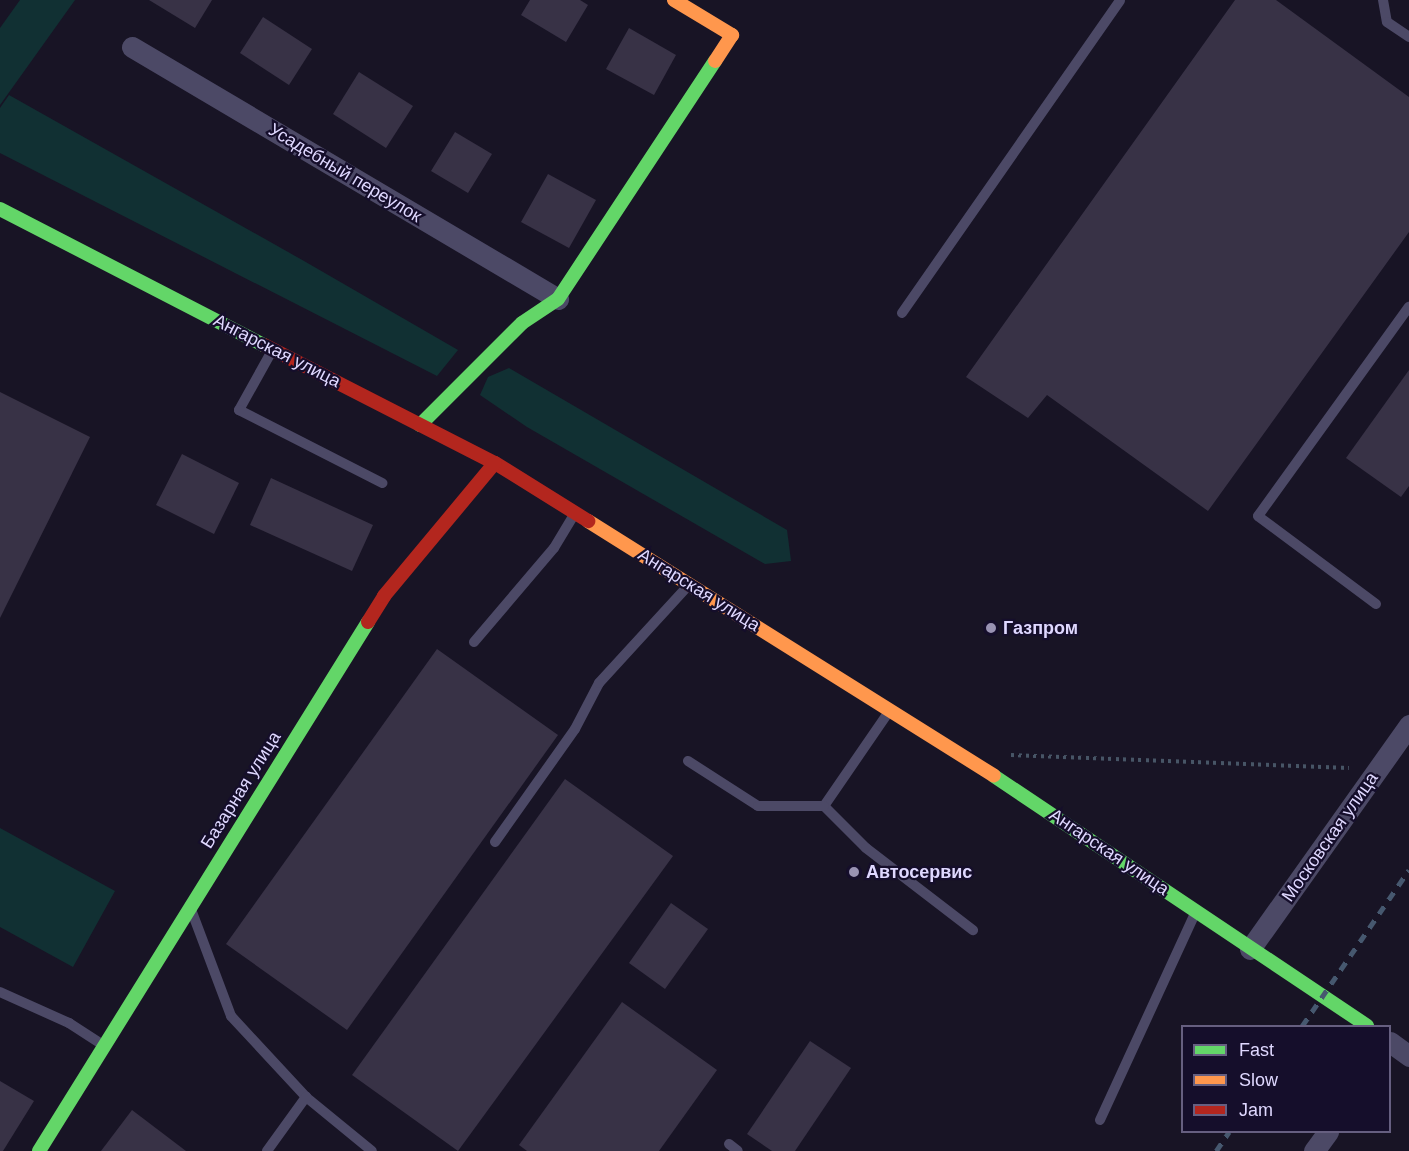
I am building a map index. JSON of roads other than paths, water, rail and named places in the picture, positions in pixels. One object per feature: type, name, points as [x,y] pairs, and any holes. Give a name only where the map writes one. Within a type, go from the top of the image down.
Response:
[{"type":"street","points":[[420,425],[522,323],[558,299],[732,35],[674,0]]},
{"type":"street","name":"Усадебный переулок","points":[[132,47],[558,299]]},
{"type":"street","name":"Ангарская улица","points":[[0,209],[495,463],[890,710],[1365,1025]]},
{"type":"street","name":"Базарная улица","points":[[39,1151],[384,596],[495,463]]},
{"type":"street","name":"Московская улица","points":[[1250,949],[1409,725]]},
{"type":"street","points":[[1391,1043],[1409,1056]]},
{"type":"street","points":[[1314,1151],[1327,1133]]},
{"type":"lane","points":[[902,313],[1120,0]]},
{"type":"lane","points":[[1383,0],[1387,22],[1409,37]]},
{"type":"lane","points":[[1376,604],[1258,516],[1409,307]]},
{"type":"lane","points":[[273,349],[239,410],[382,483]]},
{"type":"lane","points":[[474,642],[554,548],[576,514]]},
{"type":"lane","points":[[495,842],[575,729],[599,683],[690,584]]},
{"type":"lane","points":[[824,806],[890,710]]},
{"type":"lane","points":[[688,761],[758,806],[824,806],[866,848],[973,930]]},
{"type":"lane","points":[[190,906],[231,1017],[306,1097],[372,1151]]},
{"type":"lane","points":[[1100,1120],[1196,911]]},
{"type":"lane","points":[[0,992],[69,1023],[104,1046]]},
{"type":"lane","points":[[267,1151],[306,1097]]},
{"type":"lane","points":[[729,1144],[738,1151]]},
{"type":"railway","points":[[1303,1025],[1409,870]]},
{"type":"railway","points":[[1216,1151],[1228,1133]]},
{"type":"place","name":"Газпром","points":[[991,628]]},
{"type":"place","name":"Автосервис","points":[[854,872]]}]
